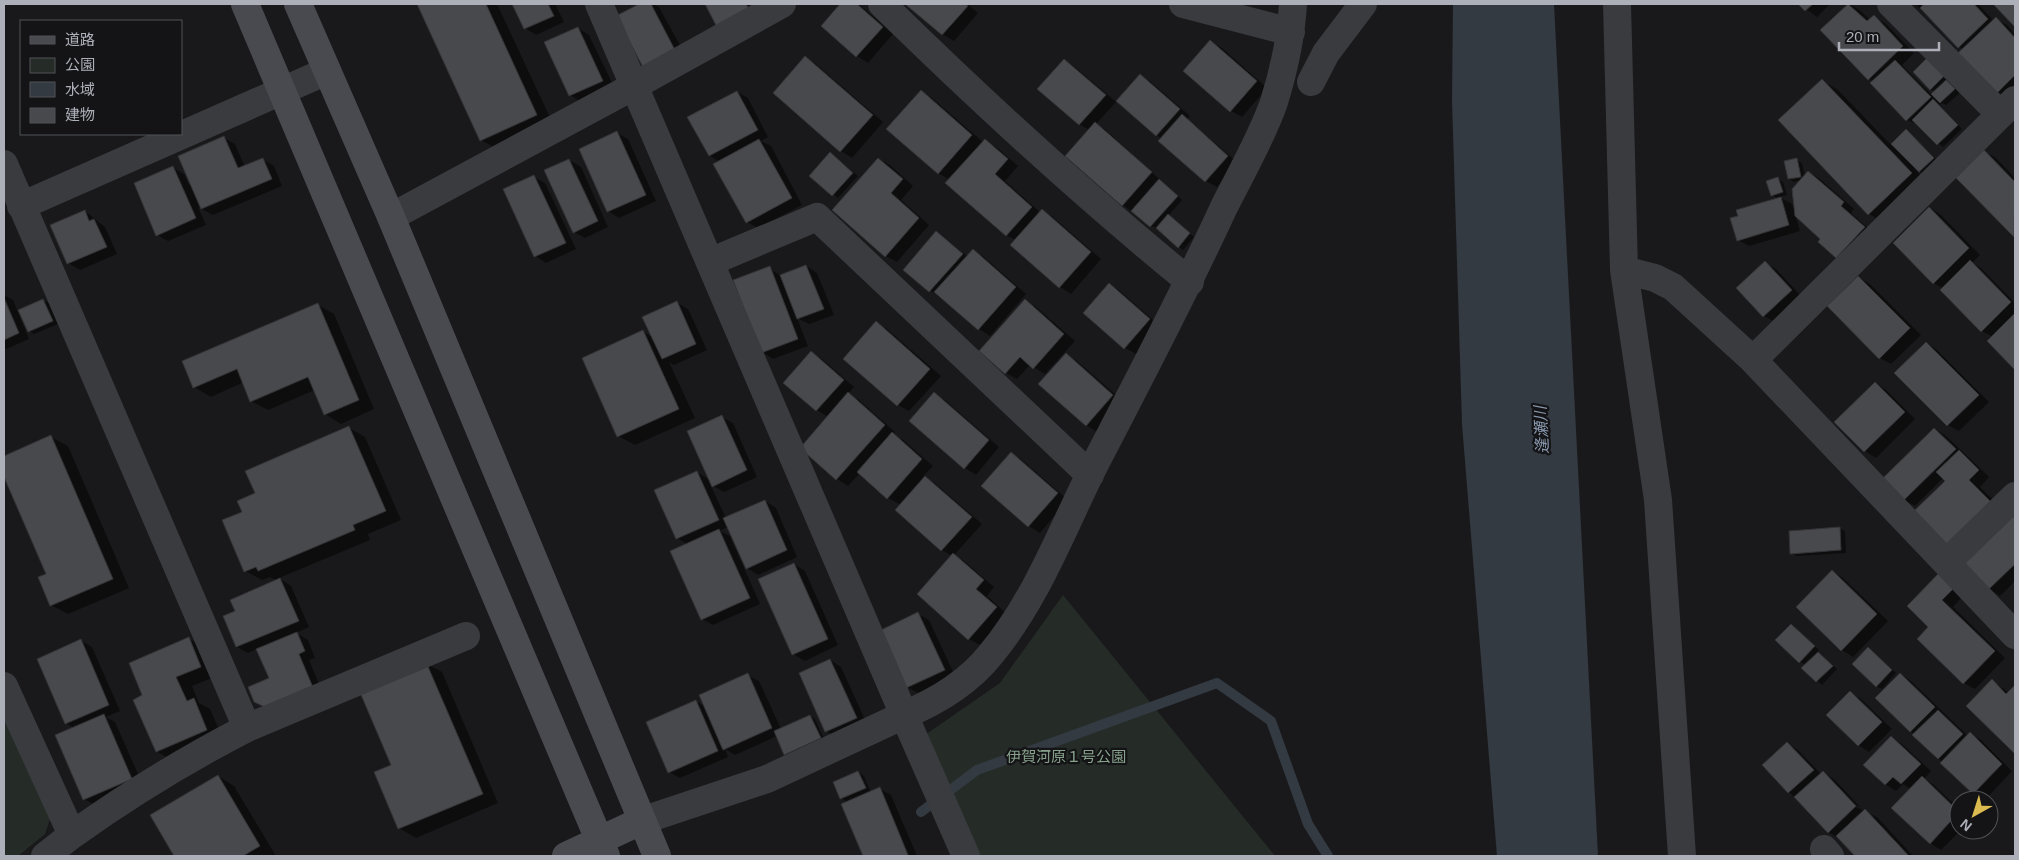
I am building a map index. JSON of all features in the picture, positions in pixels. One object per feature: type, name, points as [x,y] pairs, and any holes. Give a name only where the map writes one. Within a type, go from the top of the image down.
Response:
[{"type":"street","points":[[246,4],[603,848]]},
{"type":"street","points":[[298,4],[391,216],[657,856]]},
{"type":"street","points":[[599,4],[966,856]]},
{"type":"street","points":[[391,216],[634,86],[782,4]]},
{"type":"street","points":[[882,4],[1056,168],[1119,224],[1190,282]]},
{"type":"street","points":[[1183,4],[1291,32]]},
{"type":"street","points":[[566,856],[603,848],[641,821],[767,779],[928,705],[951,692],[974,673],[992,654],[1022,611],[1042,576],[1090,475],[1190,282],[1273,103],[1291,32],[1293,4]]},
{"type":"street","points":[[1311,82],[1326,53],[1364,4]]},
{"type":"street","points":[[1617,4],[1624,270],[1658,500],[1682,856]]},
{"type":"street","points":[[1753,360],[2008,107],[1891,4]]},
{"type":"street","points":[[21,206],[327,71]]},
{"type":"street","points":[[4,164],[247,728]]},
{"type":"street","points":[[710,262],[817,217],[1090,475]]},
{"type":"street","points":[[1624,270],[1655,278],[1673,286],[1753,360],[2015,634]]},
{"type":"street","points":[[1947,562],[2015,496]]},
{"type":"street","points":[[45,856],[126,797],[176,766],[247,728],[466,636]]},
{"type":"street","points":[[4,686],[72,835]]},
{"type":"green space","name":"伊賀河原１号公園","points":[[1063,595],[1275,856],[978,856],[925,735],[1000,683]]},
{"type":"green space","points":[[4,708],[51,816],[45,834],[18,856],[4,856]]},
{"type":"water","name":"逢瀬川","points":[[1453,4],[1554,4],[1598,856],[1497,856],[1462,424],[1452,100]]},
{"type":"building","points":[[417,4],[486,4],[537,115],[480,141]]},
{"type":"building","points":[[512,4],[548,4],[554,16],[524,29]]},
{"type":"building","points":[[639,4],[651,4],[677,54],[645,71],[616,16]]},
{"type":"building","points":[[705,4],[746,4],[751,12],[718,29]]},
{"type":"building","points":[[840,4],[857,4],[883,27],[856,57],[821,26]]},
{"type":"building","points":[[905,4],[965,4],[968,6],[942,35]]},
{"type":"building","points":[[1798,4],[1813,4],[1805,11]]},
{"type":"building","points":[[1848,4],[1867,21],[1874,15],[1903,46],[1868,80],[1820,30]]},
{"type":"building","points":[[1924,4],[1974,4],[1988,19],[1958,48],[1920,8]]},
{"type":"building","points":[[1993,4],[2015,4],[2015,27]]},
{"type":"building","points":[[1996,17],[2015,38],[2015,75],[1997,93],[1958,53]]},
{"type":"building","points":[[578,27],[603,81],[569,96],[544,42]]},
{"type":"building","points":[[1210,40],[1257,81],[1230,112],[1183,71]]},
{"type":"building","points":[[805,56],[873,115],[840,152],[773,93]]},
{"type":"building","points":[[1927,58],[1944,76],[1930,90],[1913,72]]},
{"type":"building","points":[[1064,59],[1106,95],[1079,125],[1037,89]]},
{"type":"building","points":[[1895,60],[1931,97],[1906,121],[1870,83]]},
{"type":"building","points":[[1140,74],[1180,109],[1156,136],[1116,101]]},
{"type":"building","points":[[1822,79],[1912,173],[1868,215],[1778,120]]},
{"type":"building","points":[[1946,80],[1955,89],[1940,103],[1931,94]]},
{"type":"building","points":[[921,90],[972,135],[938,174],[886,129]]},
{"type":"building","points":[[737,91],[758,130],[709,156],[687,117]]},
{"type":"building","points":[[1933,99],[1958,125],[1937,145],[1912,120]]},
{"type":"building","points":[[1182,114],[1228,156],[1205,182],[1158,141]]},
{"type":"building","points":[[1095,122],[1152,172],[1122,206],[1065,156]]},
{"type":"building","points":[[1906,129],[1934,158],[1919,172],[1891,144]]},
{"type":"building","points":[[617,131],[646,195],[607,212],[579,149]]},
{"type":"building","points":[[224,136],[238,168],[263,158],[272,179],[201,209],[178,156]]},
{"type":"building","points":[[759,139],[792,198],[746,223],[713,164]]},
{"type":"building","points":[[985,139],[1008,159],[995,174],[1032,207],[1006,236],[945,183]]},
{"type":"building","points":[[1984,150],[2015,182],[2014,237],[1956,178]]},
{"type":"building","points":[[830,152],[853,173],[832,196],[809,176]]},
{"type":"building","points":[[878,158],[903,179],[891,193],[919,218],[885,257],[832,210]]},
{"type":"building","points":[[1797,158],[1801,177],[1788,179],[1784,161]]},
{"type":"building","points":[[569,159],[598,221],[573,233],[544,170]]},
{"type":"building","points":[[173,166],[196,218],[156,236],[134,183]]},
{"type":"building","points":[[1808,171],[1844,202],[1841,206],[1865,227],[1836,258],[1818,242],[1820,239],[1795,216],[1792,189]]},
{"type":"building","points":[[534,175],[566,243],[534,257],[503,189]]},
{"type":"building","points":[[1778,177],[1783,192],[1771,196],[1766,181]]},
{"type":"building","points":[[1159,179],[1178,196],[1150,227],[1131,211]]},
{"type":"building","points":[[1781,197],[1789,225],[1737,241],[1730,218],[1738,216],[1736,210]]},
{"type":"building","points":[[1929,207],[1969,248],[1933,284],[1893,243]]},
{"type":"building","points":[[1042,209],[1091,252],[1059,288],[1010,245]]},
{"type":"building","points":[[85,210],[89,221],[94,219],[107,247],[67,264],[50,225]]},
{"type":"building","points":[[1168,214],[1190,233],[1178,248],[1156,228]]},
{"type":"building","points":[[936,231],[963,254],[929,292],[903,270]]},
{"type":"building","points":[[973,249],[1016,287],[978,330],[934,292]]},
{"type":"building","points":[[1970,260],[2011,302],[1981,332],[1940,290]]},
{"type":"building","points":[[1765,261],[1792,290],[1763,317],[1736,288]]},
{"type":"building","points":[[806,265],[824,309],[797,319],[780,275]]},
{"type":"building","points":[[770,266],[798,339],[761,353],[733,280]]},
{"type":"building","points":[[1858,276],[1910,328],[1879,359],[1827,306]]},
{"type":"building","points":[[1109,283],[1150,319],[1124,349],[1083,313]]},
{"type":"building","points":[[4,298],[19,333],[4,340]]},
{"type":"building","points":[[43,299],[53,321],[28,332],[18,310]]},
{"type":"building","points":[[1025,299],[1064,334],[1033,369],[1020,357],[1005,374],[979,351]]},
{"type":"building","points":[[677,301],[696,344],[662,359],[642,317]]},
{"type":"building","points":[[318,303],[359,400],[324,415],[308,377],[250,402],[237,369],[193,388],[182,361]]},
{"type":"building","points":[[2015,313],[2015,368],[2014,369],[1987,341]]},
{"type":"building","points":[[876,321],[930,369],[897,406],[843,359]]},
{"type":"building","points":[[643,330],[679,409],[617,437],[582,358]]},
{"type":"building","points":[[1926,342],[1979,395],[1947,426],[1894,373]]},
{"type":"building","points":[[811,351],[844,380],[816,411],[783,383]]},
{"type":"building","points":[[1066,353],[1113,395],[1086,426],[1038,384]]},
{"type":"building","points":[[1875,382],[1905,412],[1864,452],[1834,422]]},
{"type":"building","points":[[848,392],[885,425],[836,480],[800,448]]},
{"type":"building","points":[[934,392],[989,440],[964,469],[909,421]]},
{"type":"building","points":[[722,415],[747,470],[712,487],[687,431]]},
{"type":"building","points":[[349,426],[386,511],[353,525],[355,530],[258,571],[256,567],[244,572],[222,520],[242,512],[237,501],[255,493],[245,471]]},
{"type":"building","points":[[1934,428],[1956,449],[1903,501],[1882,479]]},
{"type":"building","points":[[892,432],[922,459],[887,499],[857,472]]},
{"type":"building","points":[[51,435],[113,579],[50,606],[38,577],[46,574],[4,477],[4,456]]},
{"type":"building","points":[[1959,450],[1979,470],[1969,480],[1992,503],[1948,547],[1914,511],[1945,481],[1936,472]]},
{"type":"building","points":[[1011,452],[1058,493],[1028,527],[981,486]]},
{"type":"building","points":[[697,471],[719,520],[676,539],[654,490]]},
{"type":"building","points":[[925,476],[972,517],[941,551],[895,510]]},
{"type":"building","points":[[765,500],[787,550],[746,569],[723,518]]},
{"type":"building","points":[[2015,505],[2015,564],[1988,590],[1959,561]]},
{"type":"building","points":[[1840,527],[1841,550],[1790,554],[1789,531]]},
{"type":"building","points":[[719,529],[750,598],[701,620],[670,551]]},
{"type":"building","points":[[953,553],[984,580],[976,589],[997,607],[968,640],[917,594]]},
{"type":"building","points":[[794,563],[828,639],[792,655],[758,579]]},
{"type":"building","points":[[1832,570],[1877,614],[1841,651],[1796,607]]},
{"type":"building","points":[[1938,574],[1953,589],[1942,600],[1995,651],[1963,684],[1917,639],[1928,627],[1907,606]]},
{"type":"building","points":[[280,578],[299,621],[236,647],[223,616],[235,611],[230,600]]},
{"type":"building","points":[[918,612],[945,670],[906,688],[879,631]]},
{"type":"building","points":[[1791,624],[1815,646],[1799,663],[1775,640]]},
{"type":"building","points":[[297,632],[305,651],[299,654],[314,690],[269,709],[254,702],[248,687],[269,678],[256,649]]},
{"type":"building","points":[[189,637],[201,667],[176,677],[187,701],[194,698],[207,730],[156,752],[133,700],[142,695],[129,663]]},
{"type":"building","points":[[81,639],[109,705],[65,724],[37,659]]},
{"type":"building","points":[[1868,647],[1892,670],[1876,687],[1852,664]]},
{"type":"building","points":[[1818,652],[1833,666],[1816,682],[1801,668]]},
{"type":"building","points":[[830,659],[857,718],[825,732],[799,673]]},
{"type":"building","points":[[426,662],[483,794],[398,829],[374,772],[391,765],[359,690]]},
{"type":"building","points":[[748,673],[772,728],[723,750],[699,695]]},
{"type":"building","points":[[1900,673],[1935,707],[1910,732],[1875,698]]},
{"type":"building","points":[[1992,679],[2006,694],[2015,685],[2015,754],[1966,706]]},
{"type":"building","points":[[1850,691],[1882,722],[1858,746],[1826,715]]},
{"type":"building","points":[[696,700],[718,751],[668,773],[646,722]]},
{"type":"building","points":[[1938,710],[1963,734],[1938,759],[1912,735]]},
{"type":"building","points":[[104,714],[132,779],[83,800],[55,735]]},
{"type":"building","points":[[810,715],[821,738],[784,755],[774,731]]},
{"type":"building","points":[[1970,732],[2002,764],[1977,790],[1969,790],[1940,763]]},
{"type":"building","points":[[1891,736],[1921,764],[1901,784],[1893,777],[1885,785],[1863,765]]},
{"type":"building","points":[[1787,742],[1814,770],[1788,793],[1762,765]]},
{"type":"building","points":[[858,771],[866,788],[840,799],[833,782]]},
{"type":"building","points":[[1823,771],[1856,806],[1828,833],[1794,797]]},
{"type":"building","points":[[218,775],[260,846],[243,856],[174,856],[150,815]]},
{"type":"building","points":[[1922,776],[1949,802],[1949,823],[1930,844],[1891,808]]},
{"type":"building","points":[[880,787],[908,855],[863,856],[841,804]]},
{"type":"building","points":[[1865,809],[1909,856],[1855,856],[1836,836]]},
{"type":"waterway","points":[[921,812],[977,770],[1217,683],[1271,721],[1308,824],[1328,856]]}]
